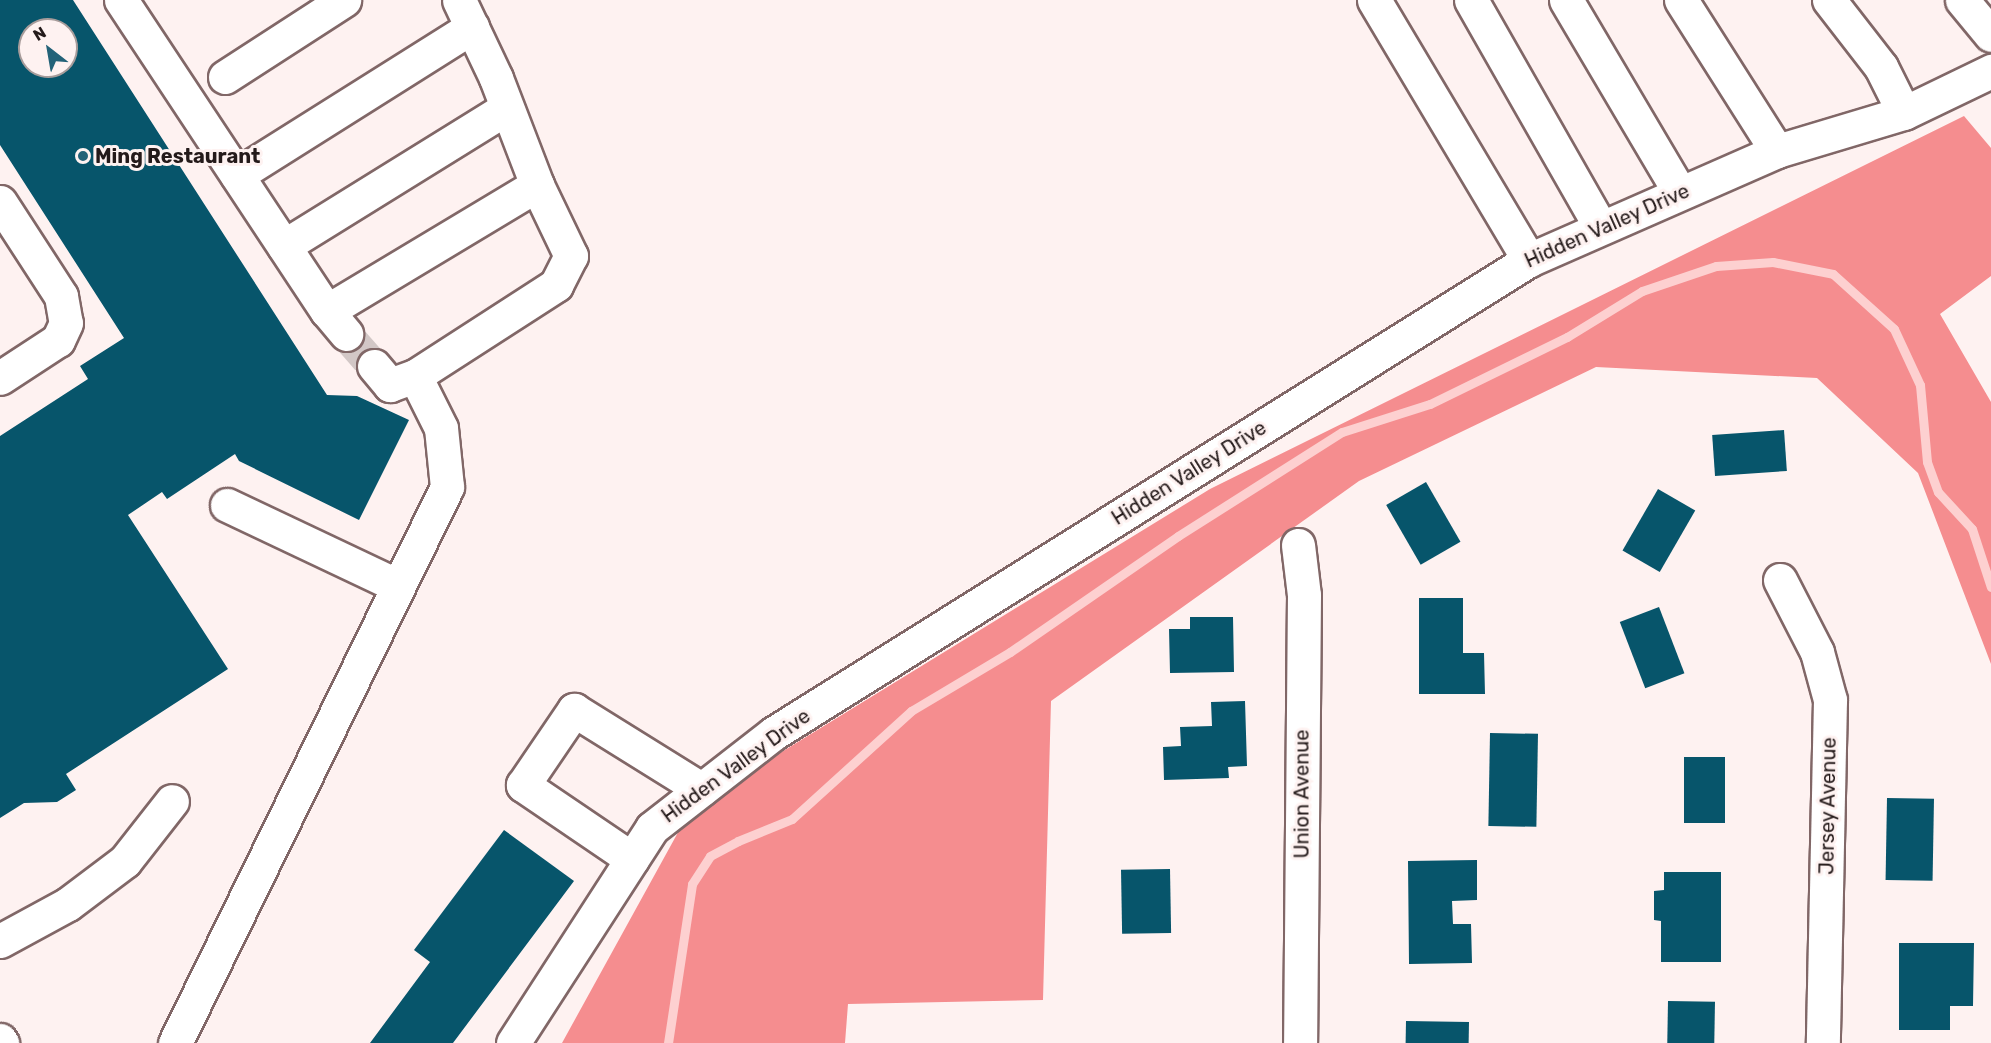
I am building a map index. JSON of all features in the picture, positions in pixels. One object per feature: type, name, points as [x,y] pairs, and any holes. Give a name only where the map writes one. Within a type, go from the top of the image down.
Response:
[{"type":"street","points":[[225,77],[344,0]]},
{"type":"street","points":[[1374,0],[1529,260]]},
{"type":"street","points":[[1471,0],[1602,228]]},
{"type":"street","points":[[1566,0],[1680,193]]},
{"type":"street","points":[[1681,0],[1777,151]]},
{"type":"street","points":[[1829,0],[1881,67],[1904,113]]},
{"type":"street","points":[[1962,0],[1991,34]]},
{"type":"street","points":[[133,4],[237,175],[337,323],[537,185]]},
{"type":"street","points":[[237,175],[465,14],[496,78],[537,185],[571,256],[556,285],[415,376],[390,385],[374,366]]},
{"type":"street","name":"Hidden Valley Drive","points":[[513,1043],[652,828],[774,733],[1529,260],[1777,151],[1904,113],[1991,71]]},
{"type":"street","points":[[284,246],[507,108]]},
{"type":"street","points":[[0,202],[61,296],[66,323],[58,340],[4,365]]},
{"type":"street","points":[[175,1043],[447,487],[441,428],[415,376]]},
{"type":"street","points":[[227,505],[398,586]]},
{"type":"street","name":"Union Avenue","points":[[1298,545],[1304,595],[1300,1043]]},
{"type":"street","name":"Jersey Avenue","points":[[1780,580],[1817,652],[1830,700],[1823,1043]]},
{"type":"street","points":[[632,859],[523,785],[574,710],[701,789]]},
{"type":"street","points":[[0,941],[68,904],[125,861],[172,801]]},
{"type":"shaded area","points":[[1964,116],[1991,148],[1991,276],[1940,314],[1991,402],[1991,664],[1918,473],[1817,378],[1596,367],[1359,481],[1051,701],[1043,1000],[848,1004],[845,1043],[562,1043],[692,807],[1210,489]]},
{"type":"building","points":[[0,0],[73,0],[327,395],[357,396],[409,420],[359,520],[239,461],[235,454],[167,499],[162,492],[128,515],[228,669],[66,774],[76,790],[57,802],[24,803],[0,818],[0,436],[88,379],[80,366],[124,338],[0,145]]},
{"type":"building","points":[[1784,430],[1787,471],[1715,476],[1712,435]]},
{"type":"building","points":[[1426,482],[1460,542],[1421,565],[1386,505]]},
{"type":"building","points":[[1658,489],[1695,510],[1660,572],[1622,550]]},
{"type":"building","points":[[1419,598],[1463,598],[1463,653],[1484,653],[1485,694],[1419,694]]},
{"type":"building","points":[[1659,607],[1684,673],[1645,688],[1620,622]]},
{"type":"building","points":[[1190,617],[1233,617],[1234,672],[1170,673],[1169,629],[1190,629]]},
{"type":"building","points":[[1245,701],[1247,766],[1228,767],[1229,778],[1164,780],[1163,747],[1181,746],[1180,727],[1212,726],[1211,702]]},
{"type":"building","points":[[1490,733],[1538,734],[1536,827],[1488,826]]},
{"type":"building","points":[[1684,757],[1725,757],[1725,823],[1684,823]]},
{"type":"building","points":[[1887,798],[1934,799],[1933,881],[1886,880]]},
{"type":"building","points":[[504,830],[574,881],[453,1043],[370,1043],[430,962],[414,950]]},
{"type":"building","points":[[1477,860],[1477,900],[1452,901],[1453,924],[1471,924],[1472,963],[1409,964],[1408,861]]},
{"type":"building","points":[[1170,869],[1171,933],[1122,934],[1121,870]]},
{"type":"building","points":[[1664,872],[1721,872],[1721,962],[1661,962],[1661,921],[1654,920],[1654,891],[1664,890]]},
{"type":"building","points":[[1899,943],[1974,943],[1973,1006],[1950,1006],[1950,1030],[1899,1030]]},
{"type":"building","points":[[1668,1001],[1715,1002],[1714,1043],[1667,1043]]},
{"type":"building","points":[[1406,1021],[1469,1022],[1469,1043],[1406,1043]]},
{"type":"waterway","points":[[668,1043],[692,884],[710,856],[738,841],[792,819],[911,711],[1010,652],[1178,536],[1342,432],[1430,404],[1567,337],[1642,291],[1716,266],[1773,262],[1833,274],[1894,329],[1920,385],[1927,462],[1938,492],[1972,529],[1991,587]]},
{"type":"tunnel","points":[[346,334],[374,366]]},
{"type":"place","name":"Ming Restaurant","points":[[83,156]]}]
